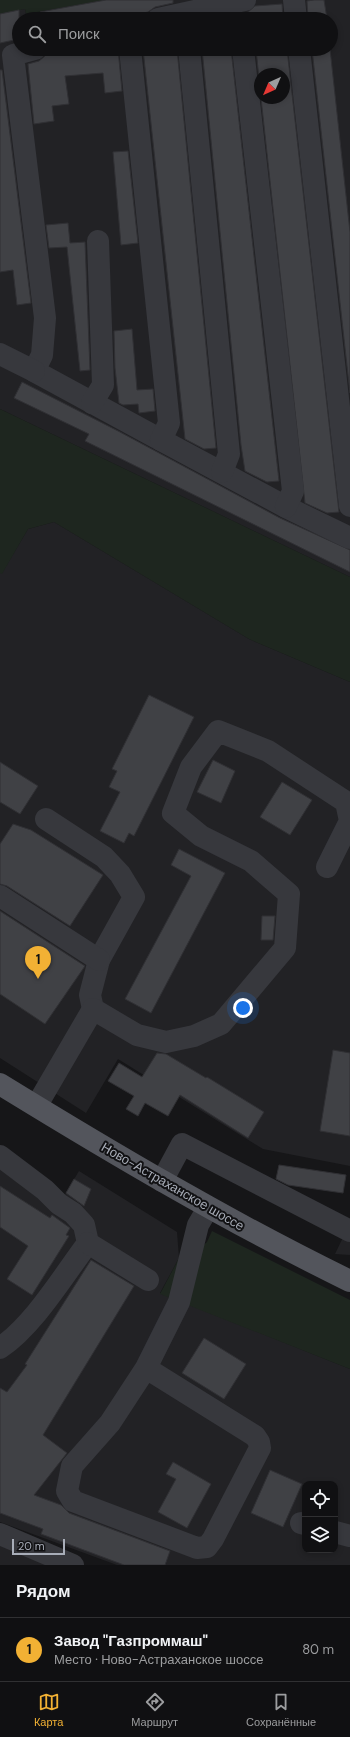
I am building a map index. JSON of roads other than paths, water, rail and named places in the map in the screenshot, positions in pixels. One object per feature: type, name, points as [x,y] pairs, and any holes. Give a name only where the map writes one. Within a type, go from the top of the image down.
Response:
[{"type":"main road","name":"Ново-Астраханское шоссе","points":[[0,1084],[208,1208],[294,1254],[350,1281]]},
{"type":"street","points":[[294,0],[295,12]]},
{"type":"street","points":[[210,12],[241,7]]},
{"type":"street","points":[[7,56],[45,318],[42,355],[34,371]]},
{"type":"street","points":[[131,56],[169,423],[161,440]]},
{"type":"street","points":[[190,56],[229,454],[222,472]]},
{"type":"street","points":[[244,56],[292,491],[286,507]]},
{"type":"street","points":[[300,56],[350,506]]},
{"type":"street","points":[[92,403],[103,385],[98,241]]},
{"type":"street","points":[[0,354],[286,507],[348,531]]},
{"type":"street","points":[[93,1009],[137,1035],[166,1042],[194,1036],[221,1024],[285,948],[290,894],[251,861],[201,836],[173,813],[191,767],[218,731],[268,751],[346,802],[350,821],[326,868]]},
{"type":"street","points":[[37,1105],[93,1009],[90,995],[99,960],[134,897],[120,874],[104,857],[46,819]]},
{"type":"street","points":[[0,896],[99,960]]},
{"type":"street","points":[[162,1181],[182,1144],[350,1231]]},
{"type":"street","points":[[0,1156],[45,1190],[59,1204],[73,1213],[84,1224],[88,1243],[148,1280]]},
{"type":"street","points":[[146,1368],[255,1436],[259,1442],[260,1448],[213,1539],[207,1547],[197,1548],[73,1502],[67,1490],[72,1466],[110,1423],[146,1368],[179,1302],[198,1225],[208,1208]]},
{"type":"street","points":[[0,1348],[14,1338],[30,1320],[88,1243]]},
{"type":"street","points":[[338,1533],[350,1536]]},
{"type":"street","points":[[0,1534],[73,1565]]},
{"type":"place","name":"Завод \"Газпроммаш\"","points":[[38,979]]}]
